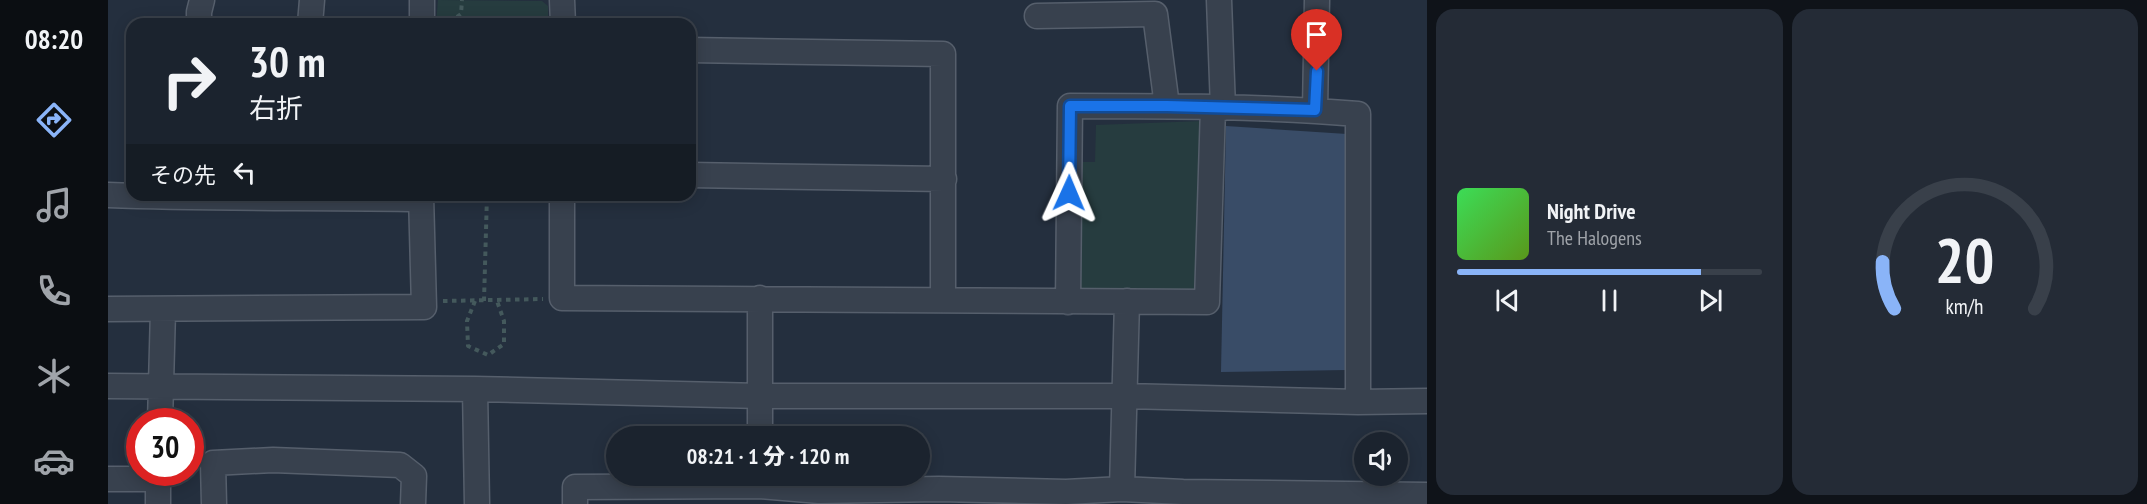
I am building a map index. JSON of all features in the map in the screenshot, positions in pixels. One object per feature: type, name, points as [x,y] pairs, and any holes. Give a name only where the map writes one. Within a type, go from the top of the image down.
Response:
[{"type":"street","points":[[199,18],[202,0]]},
{"type":"street","points":[[310,18],[312,0]]},
{"type":"street","points":[[422,0],[422,18]]},
{"type":"street","points":[[562,0],[562,18]]},
{"type":"street","points":[[562,201],[562,298],[1207,302],[1218,108],[1219,0]]},
{"type":"street","points":[[1315,110],[1317,0]]},
{"type":"street","points":[[1037,16],[1155,14],[1167,106]]},
{"type":"street","points":[[696,50],[943,54],[943,299]]},
{"type":"street","points":[[1068,302],[1070,106],[1315,110],[1358,114],[1358,402]]},
{"type":"street","points":[[696,175],[944,179]]},
{"type":"street","points":[[108,195],[126,195]]},
{"type":"street","points":[[108,309],[424,307],[421,201]]},
{"type":"street","points":[[760,298],[760,426]]},
{"type":"street","points":[[1122,489],[1128,300]]},
{"type":"street","points":[[160,408],[163,310]]},
{"type":"street","points":[[108,386],[475,389],[760,396],[1126,396],[1358,402],[1427,400]]},
{"type":"street","points":[[475,389],[477,504]]},
{"type":"street","points":[[214,504],[213,464],[273,460],[400,465],[414,476],[413,504]]},
{"type":"street","points":[[108,479],[126,478]]},
{"type":"street","points":[[158,486],[158,504]]},
{"type":"street","points":[[575,504],[575,487],[692,496],[737,486]]},
{"type":"street","points":[[778,486],[819,497],[1066,498],[1122,489],[1184,498],[1426,498]]},
{"type":"path","points":[[455,18],[461,14],[462,0]]},
{"type":"path","points":[[484,301],[487,201]]},
{"type":"path","points":[[424,301],[562,298]]},
{"type":"path","points":[[475,301],[467,321],[468,346],[488,355],[504,344],[504,321],[497,301]]},
{"type":"green space","points":[[438,0],[542,1],[548,6],[548,18],[436,18]]},
{"type":"green space","points":[[1202,121],[1195,292],[1076,294],[1078,162],[1095,162],[1096,125]]},
{"type":"water","points":[[1226,126],[1347,134],[1346,370],[1221,372]]},
{"type":"route","points":[[1069,193],[1070,106],[1315,110],[1317,71]]}]
